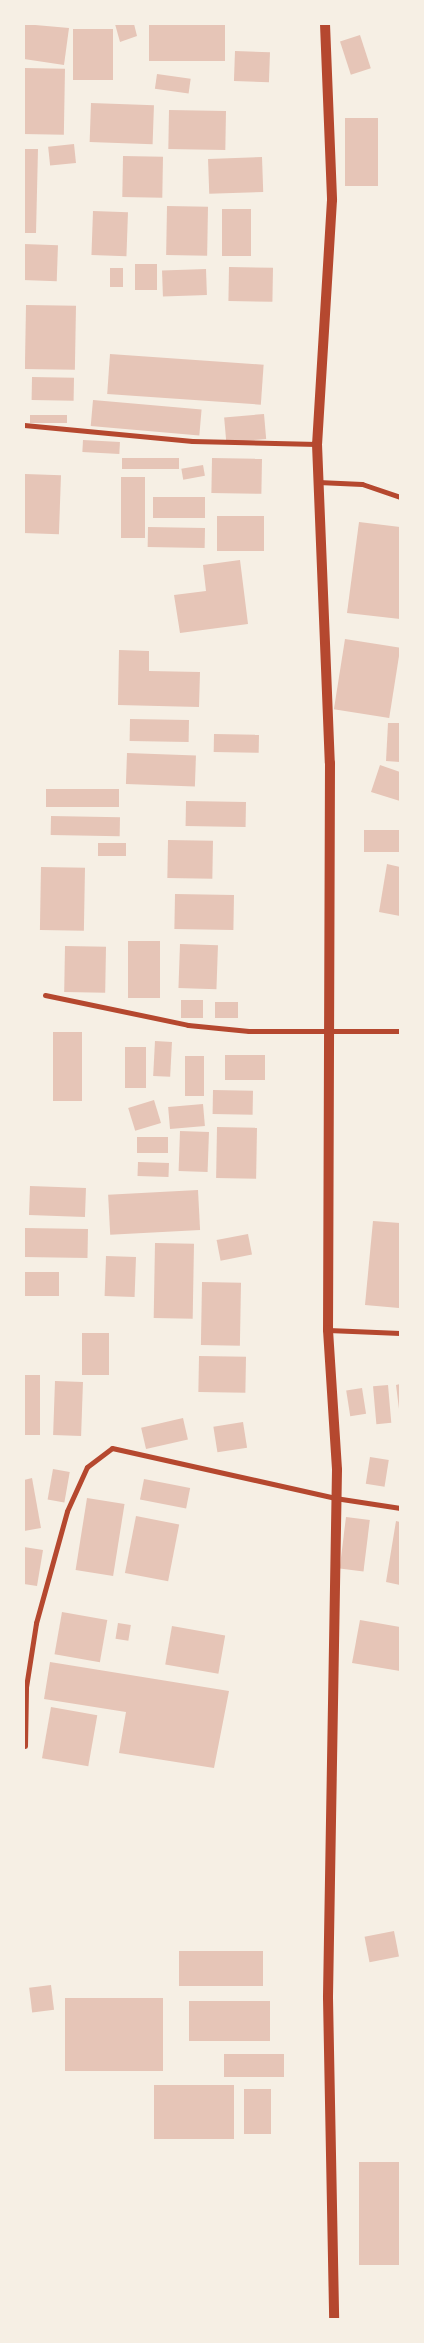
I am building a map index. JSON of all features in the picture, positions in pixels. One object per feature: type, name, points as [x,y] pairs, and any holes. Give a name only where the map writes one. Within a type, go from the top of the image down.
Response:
[{"type":"main road","points":[[324,24],[332,200],[317,444],[330,763],[332,1030],[328,1330],[335,1498],[328,1998],[334,2319]]},
{"type":"street","points":[[24,425],[192,441],[317,444]]},
{"type":"street","points":[[318,482],[362,484],[400,497]]},
{"type":"street","points":[[45,995],[188,1024],[249,1031],[400,1031]]},
{"type":"street","points":[[328,1330],[400,1332]]},
{"type":"street","points":[[25,1746],[26,1687],[36,1623],[67,1511],[87,1467],[112,1448],[335,1498],[400,1508]]},
{"type":"building","points":[[24,24],[69,28],[64,65],[24,59]]},
{"type":"building","points":[[115,24],[134,24],[137,36],[120,42]]},
{"type":"building","points":[[149,24],[225,24],[225,61],[149,61]]},
{"type":"building","points":[[73,29],[113,29],[113,80],[73,80]]},
{"type":"building","points":[[360,35],[371,68],[351,75],[340,41]]},
{"type":"building","points":[[235,51],[270,52],[269,82],[234,81]]},
{"type":"building","points":[[24,68],[65,69],[64,135],[24,134]]},
{"type":"building","points":[[157,74],[191,79],[189,94],[155,89]]},
{"type":"building","points":[[91,103],[154,105],[153,144],[90,142]]},
{"type":"building","points":[[169,110],[226,111],[225,150],[168,149]]},
{"type":"building","points":[[345,118],[378,118],[378,186],[345,186]]},
{"type":"building","points":[[74,144],[76,163],[50,166],[48,147]]},
{"type":"building","points":[[24,149],[38,149],[36,233],[24,233]]},
{"type":"building","points":[[123,156],[163,157],[162,198],[122,197]]},
{"type":"building","points":[[262,157],[263,192],[209,194],[208,159]]},
{"type":"building","points":[[167,206],[208,207],[207,256],[166,255]]},
{"type":"building","points":[[222,209],[251,209],[251,256],[222,256]]},
{"type":"building","points":[[93,211],[128,212],[126,256],[91,255]]},
{"type":"building","points":[[24,244],[58,245],[57,281],[24,280]]},
{"type":"building","points":[[135,264],[157,264],[157,290],[135,290]]},
{"type":"building","points":[[229,267],[273,268],[272,302],[228,301]]},
{"type":"building","points":[[110,268],[123,268],[123,287],[110,287]]},
{"type":"building","points":[[206,269],[207,295],[163,297],[162,271]]},
{"type":"building","points":[[26,305],[76,306],[75,370],[25,369]]},
{"type":"building","points":[[110,354],[264,365],[261,405],[107,394]]},
{"type":"building","points":[[32,377],[74,378],[74,401],[32,400]]},
{"type":"building","points":[[93,400],[202,409],[199,435],[91,426]]},
{"type":"building","points":[[264,414],[266,439],[226,442],[224,417]]},
{"type":"building","points":[[30,415],[67,415],[67,423],[30,423]]},
{"type":"building","points":[[83,440],[120,442],[119,454],[82,452]]},
{"type":"building","points":[[122,458],[179,458],[179,469],[122,469]]},
{"type":"building","points":[[212,458],[262,459],[261,494],[211,493]]},
{"type":"building","points":[[203,465],[205,476],[183,480],[181,469]]},
{"type":"building","points":[[25,474],[61,475],[59,534],[24,533]]},
{"type":"building","points":[[121,477],[145,477],[145,538],[121,538]]},
{"type":"building","points":[[153,497],[205,497],[205,518],[153,518]]},
{"type":"building","points":[[217,516],[264,516],[264,551],[217,551]]},
{"type":"building","points":[[359,522],[400,527],[400,619],[347,613]]},
{"type":"building","points":[[148,527],[205,528],[205,548],[148,547]]},
{"type":"building","points":[[240,560],[248,624],[180,633],[174,595],[206,591],[203,565]]},
{"type":"building","points":[[345,639],[400,648],[389,718],[334,709]]},
{"type":"building","points":[[119,650],[149,651],[149,671],[200,672],[199,707],[118,705]]},
{"type":"building","points":[[130,719],[189,720],[189,742],[130,741]]},
{"type":"building","points":[[388,723],[400,723],[400,762],[386,761]]},
{"type":"building","points":[[214,734],[259,735],[259,753],[214,752]]},
{"type":"building","points":[[127,753],[196,755],[195,786],[126,784]]},
{"type":"building","points":[[380,765],[400,772],[400,801],[371,792]]},
{"type":"building","points":[[46,789],[119,789],[119,807],[46,807]]},
{"type":"building","points":[[186,801],[246,802],[246,827],[186,826]]},
{"type":"building","points":[[51,816],[120,817],[120,836],[51,835]]},
{"type":"building","points":[[364,830],[400,830],[400,852],[364,852]]},
{"type":"building","points":[[168,840],[213,841],[212,879],[167,878]]},
{"type":"building","points":[[98,843],[126,843],[126,856],[98,856]]},
{"type":"building","points":[[387,864],[400,867],[400,916],[379,912]]},
{"type":"building","points":[[41,867],[85,868],[84,931],[40,930]]},
{"type":"building","points":[[175,894],[234,895],[233,930],[174,929]]},
{"type":"building","points":[[128,941],[160,941],[160,998],[128,998]]},
{"type":"building","points":[[180,944],[218,945],[216,989],[178,988]]},
{"type":"building","points":[[65,946],[106,947],[105,993],[64,992]]},
{"type":"building","points":[[181,1000],[203,1000],[203,1018],[181,1018]]},
{"type":"building","points":[[215,1002],[238,1002],[238,1018],[215,1018]]},
{"type":"building","points":[[53,1032],[82,1032],[82,1101],[53,1101]]},
{"type":"building","points":[[155,1041],[172,1042],[170,1077],[153,1076]]},
{"type":"building","points":[[125,1047],[146,1047],[146,1088],[125,1088]]},
{"type":"building","points":[[225,1055],[265,1055],[265,1080],[225,1080]]},
{"type":"building","points":[[185,1056],[204,1056],[204,1096],[185,1096]]},
{"type":"building","points":[[213,1090],[253,1091],[253,1115],[213,1114]]},
{"type":"building","points":[[154,1100],[161,1123],[135,1131],[128,1108]]},
{"type":"building","points":[[203,1104],[205,1126],[170,1129],[168,1107]]},
{"type":"building","points":[[217,1127],[257,1128],[256,1179],[216,1178]]},
{"type":"building","points":[[180,1131],[209,1132],[208,1172],[179,1171]]},
{"type":"building","points":[[137,1137],[168,1137],[168,1153],[137,1153]]},
{"type":"building","points":[[138,1162],[169,1163],[168,1177],[138,1176]]},
{"type":"building","points":[[30,1186],[86,1188],[85,1217],[29,1215]]},
{"type":"building","points":[[198,1190],[200,1230],[110,1235],[108,1195]]},
{"type":"building","points":[[373,1221],[400,1223],[399,1308],[365,1305]]},
{"type":"building","points":[[25,1228],[88,1229],[87,1258],[24,1257]]},
{"type":"building","points":[[248,1234],[252,1255],[221,1261],[217,1240]]},
{"type":"building","points":[[155,1243],[194,1244],[193,1319],[154,1318]]},
{"type":"building","points":[[106,1256],[136,1257],[135,1297],[105,1296]]},
{"type":"building","points":[[24,1272],[59,1272],[59,1296],[24,1296]]},
{"type":"building","points":[[202,1282],[241,1283],[240,1346],[201,1345]]},
{"type":"building","points":[[82,1333],[109,1333],[109,1375],[82,1375]]},
{"type":"building","points":[[199,1356],[246,1357],[245,1393],[198,1392]]},
{"type":"building","points":[[24,1375],[40,1375],[40,1435],[24,1435]]},
{"type":"building","points":[[55,1381],[83,1382],[81,1436],[53,1435]]},
{"type":"building","points":[[400,1384],[400,1408],[399,1409],[396,1385]]},
{"type":"building","points":[[388,1385],[391,1423],[376,1424],[373,1386]]},
{"type":"building","points":[[362,1388],[366,1414],[350,1416],[346,1391]]},
{"type":"building","points":[[183,1418],[188,1439],[146,1449],[141,1428]]},
{"type":"building","points":[[243,1422],[247,1448],[217,1452],[213,1427]]},
{"type":"building","points":[[370,1457],[389,1460],[385,1487],[366,1484]]},
{"type":"building","points":[[53,1469],[70,1472],[64,1502],[48,1500]]},
{"type":"building","points":[[32,1478],[41,1528],[24,1531],[24,1480]]},
{"type":"building","points":[[144,1479],[190,1488],[186,1509],[140,1500]]},
{"type":"building","points":[[87,1498],[125,1504],[113,1576],[76,1570]]},
{"type":"building","points":[[136,1516],[179,1524],[168,1581],[125,1573]]},
{"type":"building","points":[[346,1517],[370,1520],[363,1572],[340,1569]]},
{"type":"building","points":[[396,1521],[400,1522],[400,1585],[386,1582]]},
{"type":"building","points":[[24,1547],[43,1550],[37,1586],[24,1584]]},
{"type":"building","points":[[62,1612],[107,1620],[100,1662],[55,1654]]},
{"type":"building","points":[[360,1620],[400,1627],[400,1671],[352,1663]]},
{"type":"building","points":[[118,1623],[131,1625],[128,1641],[115,1639]]},
{"type":"building","points":[[172,1626],[225,1635],[218,1674],[165,1664]]},
{"type":"building","points":[[50,1662],[229,1691],[214,1768],[119,1753],[126,1712],[44,1699]]},
{"type":"building","points":[[51,1707],[97,1715],[88,1766],[42,1758]]},
{"type":"building","points":[[394,1931],[399,1957],[370,1962],[365,1937]]},
{"type":"building","points":[[179,1951],[263,1951],[263,1986],[179,1986]]},
{"type":"building","points":[[51,1985],[54,2010],[32,2012],[29,1988]]},
{"type":"building","points":[[65,1998],[163,1998],[163,2071],[65,2071]]},
{"type":"building","points":[[189,2001],[270,2001],[270,2041],[189,2041]]},
{"type":"building","points":[[224,2054],[284,2054],[284,2077],[224,2077]]},
{"type":"building","points":[[154,2085],[234,2085],[234,2139],[154,2139]]},
{"type":"building","points":[[244,2089],[271,2089],[271,2134],[244,2134]]},
{"type":"building","points":[[359,2162],[400,2162],[400,2265],[359,2265]]}]
